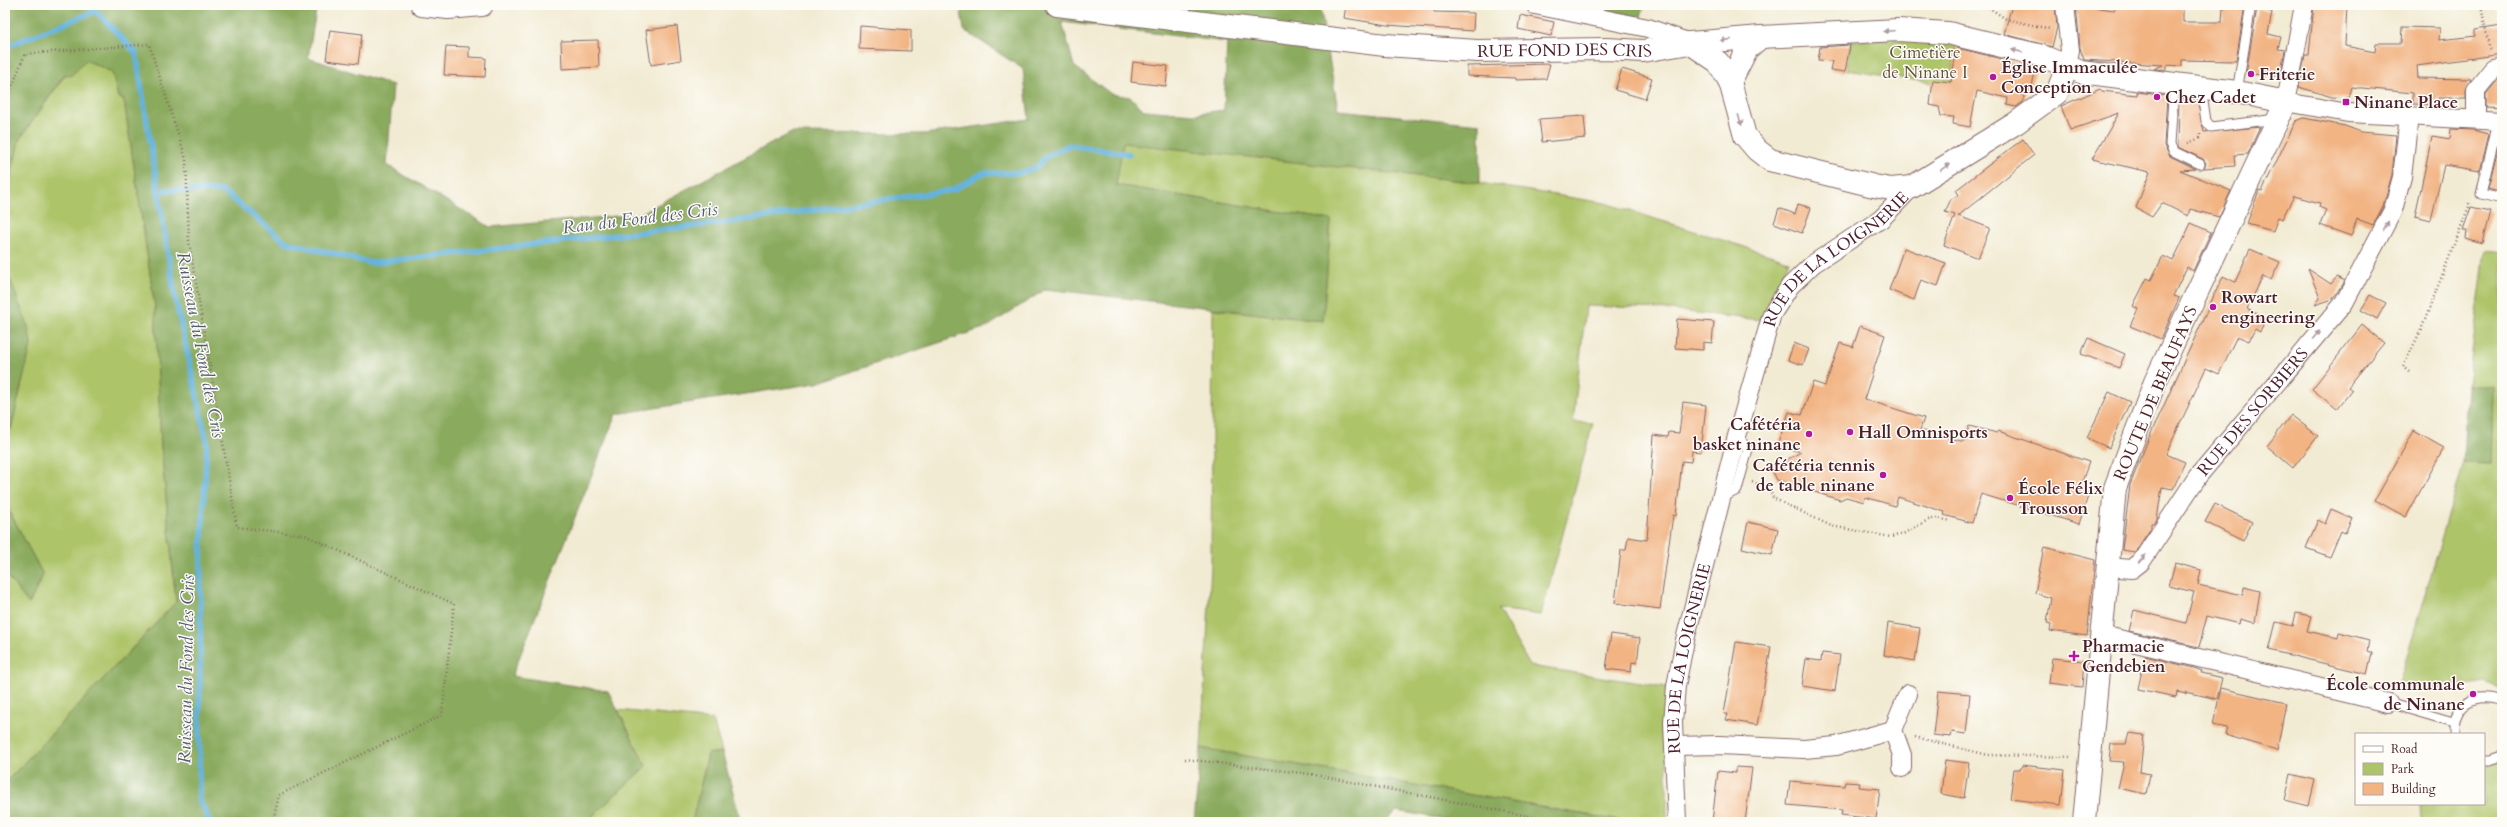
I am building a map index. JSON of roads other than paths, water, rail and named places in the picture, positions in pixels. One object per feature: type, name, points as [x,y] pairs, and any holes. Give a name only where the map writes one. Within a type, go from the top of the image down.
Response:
[{"type":"street","points":[[422,5],[448,8],[482,5]]},
{"type":"street","name":"RUE FOND DES CRIS","points":[[1057,5],[1385,45],[1477,51],[1606,49],[1643,51],[1690,43],[1761,37],[1898,30],[1948,33],[2042,56],[2081,72],[2237,92],[2283,110]]},
{"type":"street","points":[[1535,5],[1648,28],[1690,43],[1718,62],[1730,82],[1745,136],[1757,150],[1770,160],[1863,184],[1891,189],[1912,187]]},
{"type":"street","points":[[2066,5],[2070,50],[2067,67]]},
{"type":"street","points":[[2304,5],[2283,110],[2500,121]]},
{"type":"street","points":[[1730,82],[1746,49],[1761,37]]},
{"type":"street","name":"RUE DE LA LOIGNERIE","points":[[1677,822],[1673,722],[1676,686],[1685,640],[1738,436],[1772,314],[1790,286],[1813,264],[1881,219],[1912,187],[2016,123],[2057,93],[2067,67]]},
{"type":"street","points":[[2476,120],[2476,90],[2498,68]]},
{"type":"street","name":"ROUTE DE BEAUFAYS","points":[[2084,822],[2115,488],[2155,382],[2283,110]]},
{"type":"street","name":"RUE DES SORBIERS","points":[[2108,567],[2132,569],[2141,562],[2198,476],[2344,303],[2393,210],[2402,177],[2409,116]]},
{"type":"street","points":[[1863,184],[1878,194],[1881,219]]},
{"type":"street","points":[[2102,635],[2388,703]]},
{"type":"street","points":[[1902,768],[1902,755],[1893,730],[1908,694]]},
{"type":"street","points":[[1675,746],[1719,745],[1804,749],[1836,746],[1893,730]]},
{"type":"lane","points":[[2237,92],[2251,5]]},
{"type":"lane","points":[[2174,83],[2172,94],[2174,119],[2170,144],[2173,151],[2200,164]]},
{"type":"lane","points":[[2201,87],[2208,124],[2211,127],[2222,126],[2283,110]]},
{"type":"lane","points":[[2500,121],[2481,194],[2502,199]]},
{"type":"lane","points":[[1722,498],[1738,490],[1748,450],[1738,436]]},
{"type":"lane","points":[[2454,733],[2453,722],[2460,708],[2473,699],[2488,697],[2502,702]]},
{"type":"lane","points":[[2388,703],[2453,722]]},
{"type":"lane","points":[[2485,760],[2502,756]]},
{"type":"waterway","name":"Ruisseau du Fond des Cris","points":[[5,47],[96,11],[136,53],[175,297],[207,442],[201,559],[199,799],[210,822]]},
{"type":"waterway","name":"Rau du Fond des Cris","points":[[159,190],[223,191],[286,242],[371,263],[722,223],[953,190],[983,173],[1020,173],[1037,167],[1045,157],[1069,145],[1129,154]]},
{"type":"place","name":"Friterie","points":[[2251,74]]},
{"type":"place","name":"Église Immaculée Conception","points":[[1993,77]]},
{"type":"place","name":"Chez Cadet","points":[[2157,97]]},
{"type":"place","name":"Ninane Place","points":[[2346,102]]},
{"type":"place","name":"Rowart engineering","points":[[2213,307]]},
{"type":"place","name":"Hall Omnisports","points":[[1850,432]]},
{"type":"place","name":"Cafétéria basket ninane","points":[[1809,434]]},
{"type":"place","name":"Cafétéria tennis de table ninane","points":[[1883,475]]},
{"type":"place","name":"École Félix Trousson","points":[[2010,498]]},
{"type":"place","name":"Pharmacie Gendebien","points":[[2074,656]]},
{"type":"place","name":"École communale de Ninane","points":[[2473,694]]},
{"type":"park label","name":"Cimetière de Ninane I","points":[[1925,62]]}]
